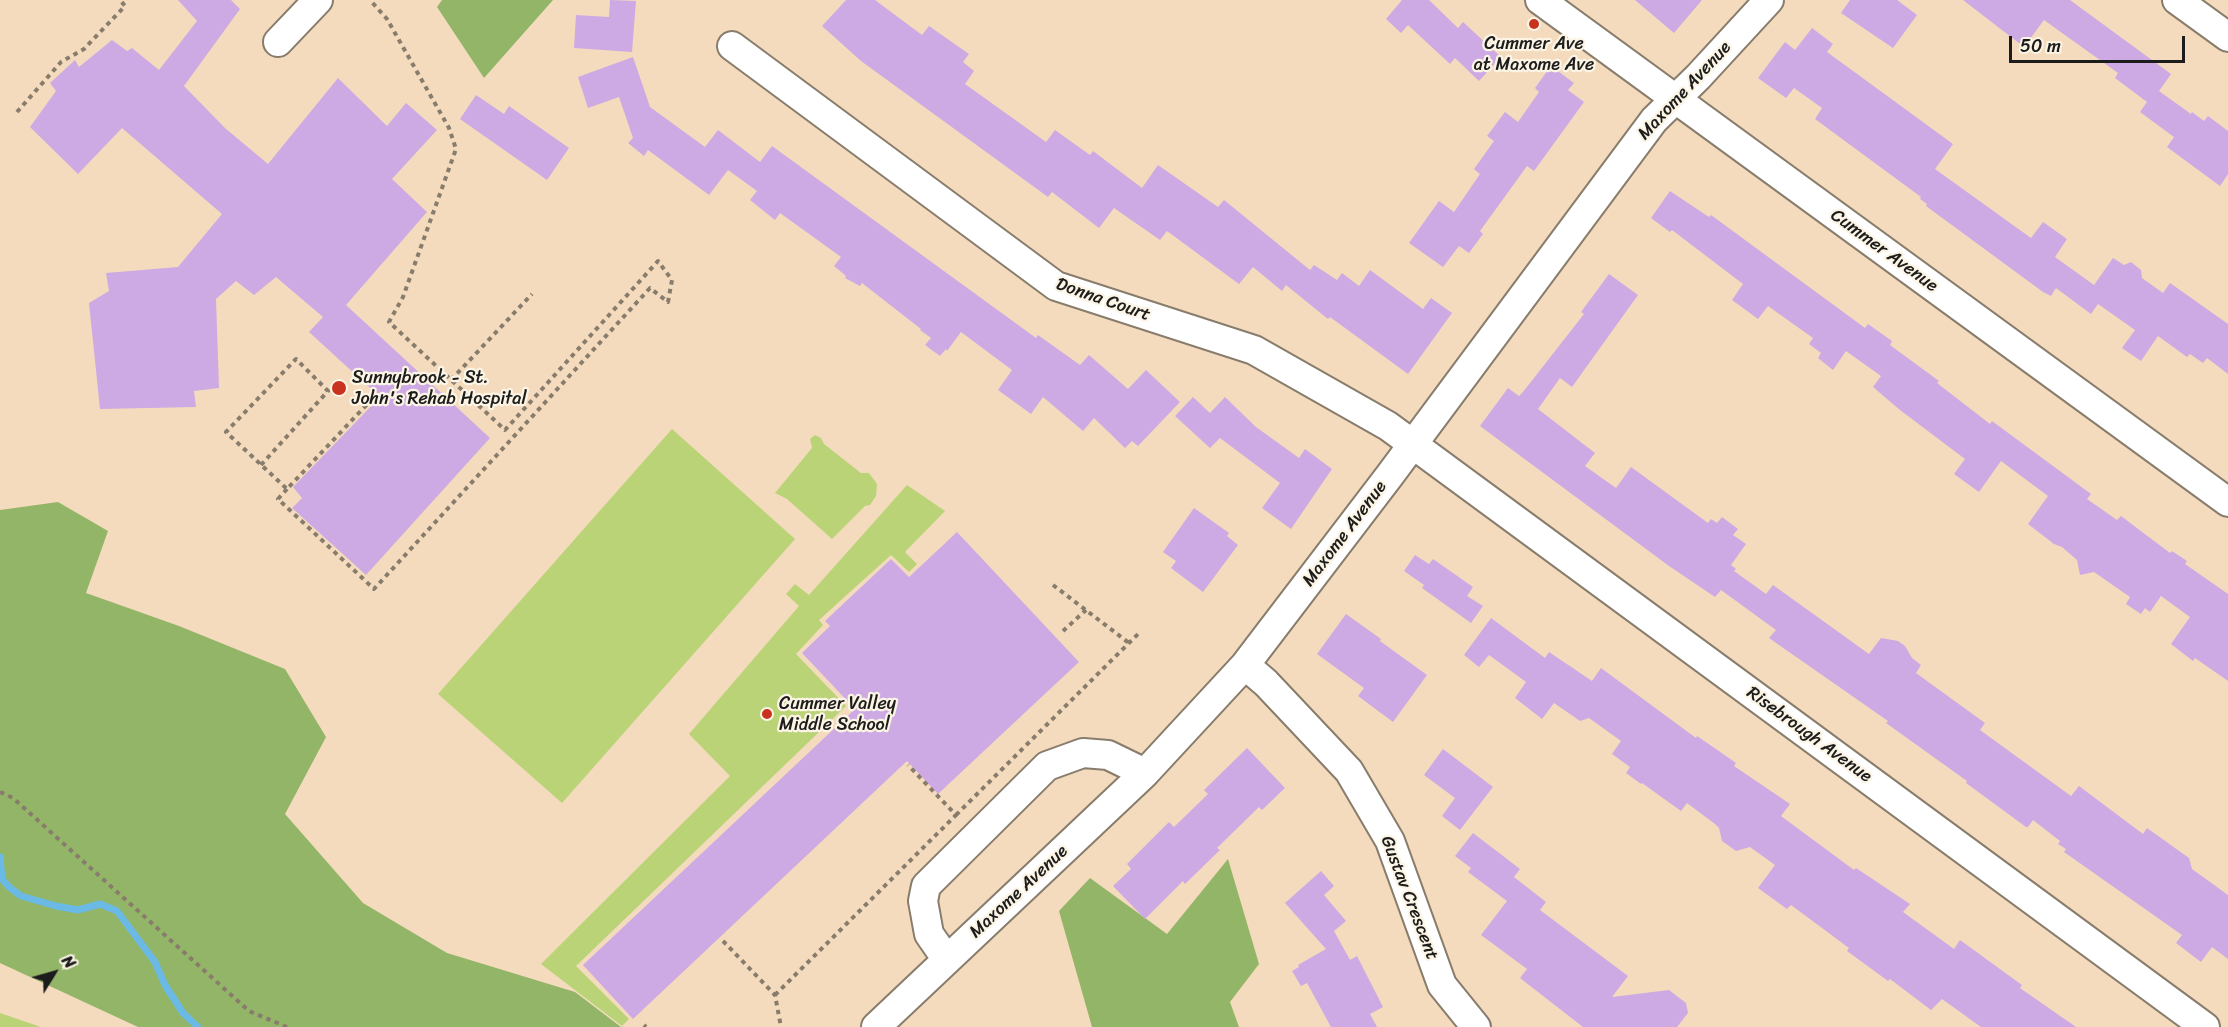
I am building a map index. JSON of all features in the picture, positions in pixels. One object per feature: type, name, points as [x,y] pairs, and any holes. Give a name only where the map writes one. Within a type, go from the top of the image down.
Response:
[{"type":"street","points":[[278,42],[318,0]]},
{"type":"street","name":"Cummer Avenue","points":[[1540,0],[2228,502]]},
{"type":"street","name":"Maxome Avenue","points":[[876,1027],[1145,773],[1245,665],[1654,120],[1769,0]]},
{"type":"street","points":[[2177,0],[2228,37]]},
{"type":"street","name":"Donna Court","points":[[732,46],[1056,286],[1254,350],[1413,442]]},
{"type":"street","name":"Risebrough Avenue","points":[[1413,442],[2205,1027]]},
{"type":"street","name":"Gustav Crescent","points":[[1245,665],[1266,683],[1349,771],[1390,841],[1442,985],[1476,1027]]},
{"type":"street","points":[[947,960],[928,934],[923,901],[926,886],[1047,766],[1083,753],[1108,755],[1145,773]]},
{"type":"path","points":[[17,112],[61,62],[84,49],[125,6],[120,0]]},
{"type":"path","points":[[370,0],[387,19],[449,128],[456,149],[402,297],[389,322],[451,380],[505,430],[658,261],[672,280],[668,302],[650,288],[374,589],[278,499],[373,398]]},
{"type":"path","points":[[451,380],[532,294]]},
{"type":"path","points":[[261,465],[328,391],[296,359],[226,432],[261,465],[287,489]]},
{"type":"path","points":[[1053,585],[1129,643]]},
{"type":"path","points":[[1063,632],[1086,610]]},
{"type":"path","points":[[775,995],[1140,632]]},
{"type":"path","points":[[908,765],[956,815]]},
{"type":"path","points":[[0,792],[13,798],[249,1011],[287,1027]]},
{"type":"path","points":[[723,941],[775,995],[781,1027]]},
{"type":"green space","points":[[442,0],[553,0],[484,78],[437,7]]},
{"type":"green space","points":[[672,429],[795,539],[562,803],[438,694]]},
{"type":"green space","points":[[815,435],[861,473],[869,473],[877,484],[876,496],[870,505],[865,506],[832,539],[787,499],[775,493],[812,448],[810,439]]},
{"type":"green space","points":[[907,485],[945,511],[905,552],[917,564],[909,572],[891,555],[819,620],[823,625],[796,654],[846,706],[576,966],[629,1019],[622,1026],[541,964],[730,776],[689,734],[799,606],[786,594],[795,584],[809,595]]},
{"type":"green space","points":[[58,502],[108,531],[86,593],[179,626],[285,669],[326,737],[285,814],[363,903],[447,953],[575,992],[621,1027],[138,1027],[0,963],[0,510]]},
{"type":"green space","points":[[1228,859],[1259,964],[1230,1002],[1239,1027],[1092,1027],[1059,911],[1090,878],[1167,934]]},
{"type":"green space","points":[[0,1013],[41,1027],[0,1027]]},
{"type":"building","points":[[178,0],[231,0],[240,9],[184,86],[225,128],[268,164],[338,78],[387,126],[406,103],[437,130],[392,179],[427,212],[346,305],[490,438],[366,575],[292,508],[302,498],[293,487],[380,397],[309,332],[323,317],[276,277],[254,295],[236,281],[216,299],[219,388],[194,391],[196,407],[100,409],[89,303],[109,291],[106,273],[178,267],[222,214],[122,128],[78,174],[30,127],[56,91],[50,83],[75,60],[79,67],[112,40],[127,51],[132,48],[159,70],[197,21]]},
{"type":"building","points":[[610,0],[636,1],[632,52],[574,48],[576,15],[609,17]]},
{"type":"building","points":[[846,0],[875,0],[922,35],[929,26],[969,54],[963,62],[974,71],[965,84],[1046,142],[1055,130],[1090,155],[1093,151],[1142,188],[1158,165],[1218,207],[1224,200],[1310,270],[1314,265],[1337,280],[1342,273],[1359,286],[1370,270],[1423,309],[1431,298],[1452,313],[1408,374],[1330,317],[1328,319],[1286,285],[1282,291],[1253,267],[1239,284],[1167,231],[1160,240],[1114,208],[1099,228],[1052,192],[1048,197],[861,61],[822,26]]},
{"type":"building","points":[[1402,0],[1429,0],[1458,28],[1463,22],[1501,57],[1479,81],[1455,58],[1450,64],[1408,25],[1401,33],[1386,19]]},
{"type":"building","points":[[1635,0],[1702,0],[1674,33]]},
{"type":"building","points":[[1850,0],[1897,0],[1917,15],[1893,48],[1841,13]]},
{"type":"building","points":[[1963,0],[2070,0],[2171,74],[2159,91],[2191,114],[2192,112],[2204,121],[2208,116],[2228,131],[2228,174],[2220,186],[2167,147],[2174,137],[2140,112],[2147,102],[2115,78],[2118,73],[2044,20],[2024,47]]},
{"type":"building","points":[[1812,28],[1833,44],[1827,52],[1953,144],[1935,169],[2031,238],[2043,222],[2067,239],[2055,257],[2094,285],[2113,258],[2124,265],[2131,262],[2141,270],[2142,278],[2163,293],[2170,283],[2228,324],[2228,374],[2207,358],[2203,363],[2190,354],[2187,357],[2158,336],[2141,361],[2122,348],[2135,330],[2098,304],[2091,314],[2056,288],[2051,296],[2043,292],[1926,206],[1927,204],[1920,199],[1921,197],[1815,119],[1822,108],[1794,88],[1786,98],[1758,78],[1785,42],[1795,50]]},
{"type":"building","points":[[633,57],[650,107],[705,147],[718,130],[760,162],[772,146],[1036,338],[1038,335],[1080,365],[1089,355],[1128,389],[1146,370],[1180,402],[1138,446],[1132,441],[1125,448],[1094,418],[1083,431],[1043,397],[1031,414],[998,390],[1012,370],[961,332],[947,351],[946,349],[940,356],[925,345],[931,338],[921,329],[862,283],[860,286],[845,278],[846,276],[834,266],[841,257],[780,213],[775,220],[750,200],[757,191],[728,170],[709,195],[648,150],[644,156],[628,143],[633,138],[619,97],[588,108],[578,77]]},
{"type":"building","points":[[1551,66],[1574,83],[1568,90],[1584,102],[1534,171],[1527,166],[1480,231],[1483,234],[1469,253],[1459,246],[1443,267],[1409,243],[1439,201],[1454,212],[1480,174],[1474,169],[1494,141],[1487,136],[1505,112],[1518,122],[1539,92],[1535,88]]},
{"type":"building","points":[[476,95],[504,114],[509,106],[569,148],[547,180],[460,119]]},
{"type":"building","points":[[1670,191],[1709,217],[1711,215],[1865,328],[1868,324],[1892,341],[1890,345],[1939,381],[1937,383],[1990,424],[1992,421],[2091,494],[2087,499],[2117,520],[2121,516],[2170,553],[2172,551],[2187,561],[2185,564],[2228,594],[2228,681],[2195,658],[2193,661],[2171,644],[2190,617],[2161,596],[2150,612],[2145,608],[2141,614],[2126,604],[2130,597],[2094,572],[2080,575],[2077,560],[2028,524],[2048,496],[2001,461],[1979,492],[1954,474],[1965,459],[1873,387],[1881,376],[1846,351],[1833,370],[1818,358],[1821,353],[1809,344],[1813,338],[1768,306],[1758,319],[1732,300],[1743,284],[1672,230],[1670,232],[1651,218]]},
{"type":"building","points":[[1609,274],[1638,295],[1572,387],[1560,378],[1538,409],[1595,453],[1585,466],[1616,488],[1631,467],[1708,523],[1711,519],[1717,523],[1722,517],[1738,529],[1733,535],[1746,544],[1731,565],[1736,569],[1734,571],[1766,594],[1773,585],[1869,654],[1881,638],[1898,641],[1921,665],[1916,673],[1985,723],[1980,730],[2071,796],[2079,786],[2143,834],[2147,828],[2189,858],[2192,869],[2228,895],[2228,959],[2212,947],[2201,962],[2176,943],[2182,935],[2064,852],[2066,849],[2058,844],[2060,841],[2033,820],[2026,827],[1886,723],[1888,721],[1769,638],[1776,630],[1721,590],[1715,597],[1669,566],[1480,426],[1508,388],[1519,396],[1523,392],[1584,314],[1581,312]]},
{"type":"building","points":[[1193,397],[1210,413],[1225,397],[1256,427],[1299,458],[1305,449],[1332,469],[1291,529],[1262,508],[1280,483],[1220,438],[1210,448],[1175,416]]},
{"type":"building","points":[[1194,508],[1229,533],[1227,536],[1238,545],[1203,592],[1171,568],[1176,561],[1163,552]]},
{"type":"building","points":[[957,532],[1079,662],[938,794],[907,761],[633,1019],[583,965],[855,709],[802,653],[830,626],[825,621],[891,559],[909,577]]},
{"type":"building","points":[[1415,555],[1429,564],[1433,559],[1473,587],[1467,596],[1483,606],[1471,623],[1422,588],[1424,585],[1404,571]]},
{"type":"building","points":[[1346,614],[1427,675],[1393,722],[1358,696],[1364,688],[1317,654]]},
{"type":"building","points":[[1491,618],[1545,658],[1549,652],[1592,681],[1601,668],[1696,738],[1697,736],[1736,763],[1734,766],[1790,804],[1781,816],[1854,870],[1856,868],[1910,904],[1903,912],[1954,949],[1960,940],[2022,985],[2020,988],[2076,1027],[1981,1027],[1942,999],[1931,1010],[1890,979],[1888,981],[1847,951],[1849,948],[1791,905],[1787,909],[1758,888],[1775,865],[1750,847],[1736,851],[1722,841],[1719,828],[1715,824],[1687,803],[1681,811],[1626,773],[1630,767],[1612,754],[1621,741],[1589,718],[1580,721],[1554,703],[1542,719],[1515,698],[1526,682],[1489,655],[1479,667],[1464,655]]},
{"type":"building","points":[[1247,748],[1285,788],[1262,810],[1259,807],[1217,848],[1220,850],[1185,884],[1183,881],[1145,919],[1113,886],[1131,869],[1127,864],[1169,822],[1174,827],[1208,794],[1204,790]]},
{"type":"building","points":[[1443,749],[1493,787],[1460,830],[1442,816],[1455,798],[1424,775]]},
{"type":"building","points":[[1473,833],[1520,869],[1514,877],[1546,902],[1540,910],[1628,976],[1612,997],[1669,990],[1686,1003],[1688,1013],[1677,1027],[1583,1027],[1520,978],[1527,969],[1481,935],[1507,901],[1468,872],[1471,868],[1455,856]]},
{"type":"building","points":[[1321,871],[1334,886],[1324,895],[1346,921],[1334,931],[1350,960],[1357,956],[1383,1007],[1370,1014],[1377,1027],[1331,1027],[1307,983],[1301,986],[1292,971],[1326,949],[1285,903]]},
{"type":"waterway","points":[[0,857],[2,879],[21,896],[78,910],[100,904],[117,911],[155,962],[165,985],[183,1013],[198,1027]]},
{"type":"place","name":"Cummer Ave at Maxome Ave","points":[[1534,24]]},
{"type":"place","name":"Sunnybrook - St. John's Rehab Hospital","points":[[339,388]]},
{"type":"place","name":"Cummer Valley Middle School","points":[[767,714]]}]
